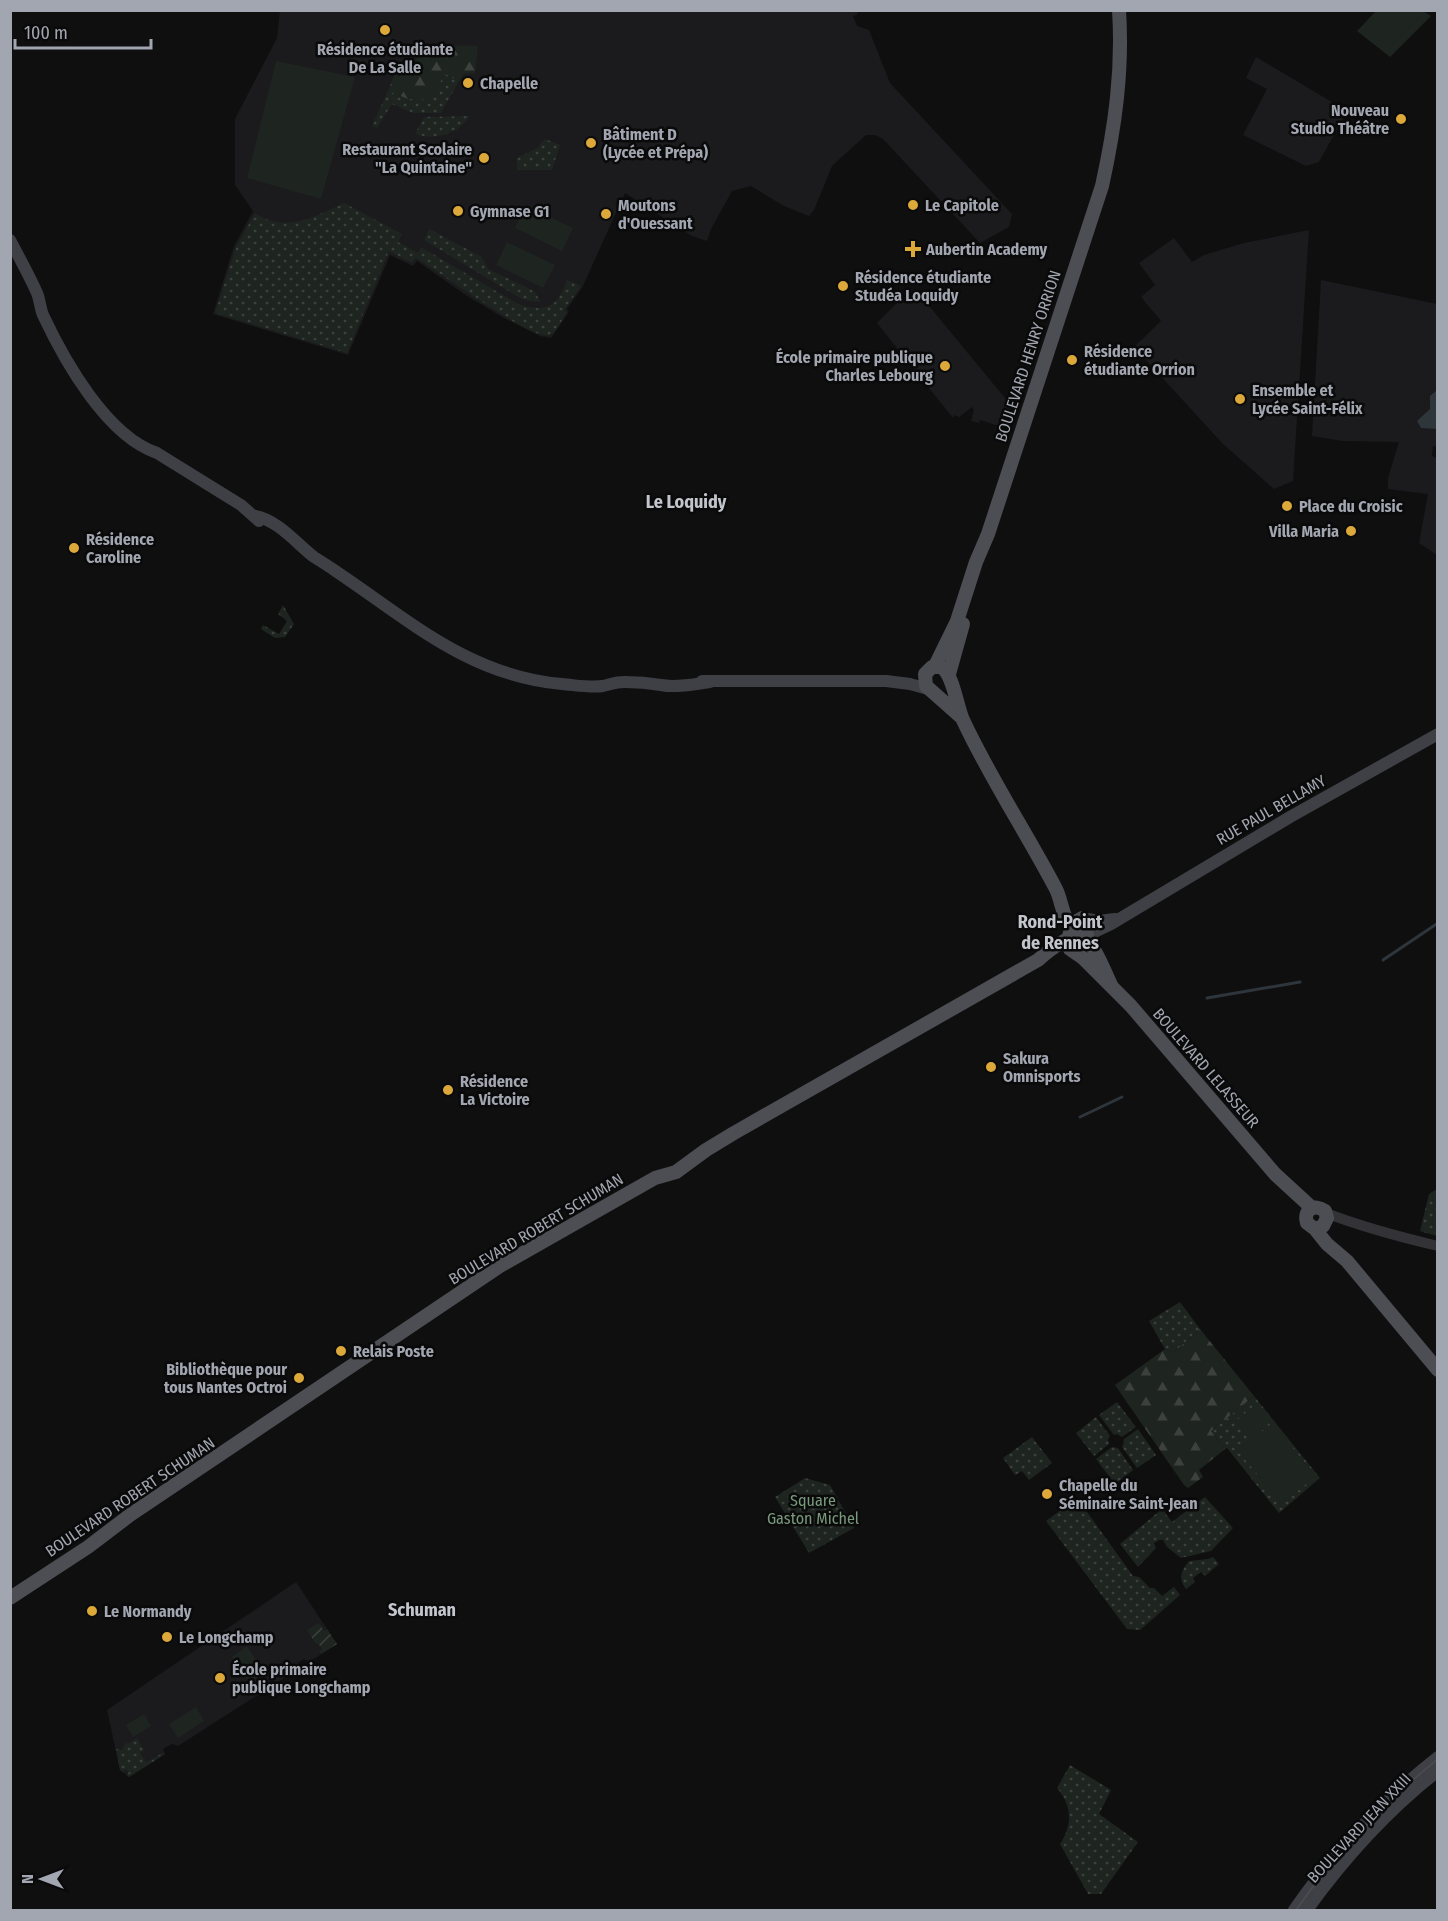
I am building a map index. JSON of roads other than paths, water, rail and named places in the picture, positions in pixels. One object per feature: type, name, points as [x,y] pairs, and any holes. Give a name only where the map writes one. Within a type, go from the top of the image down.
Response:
[{"type":"main road","name":"BOULEVARD HENRY ORRION","points":[[930,670],[957,621],[976,562],[988,534],[1102,186],[1118,98],[1121,66],[1119,10]]},
{"type":"main road","points":[[10,240],[38,296],[50,311],[78,369],[91,390],[124,426],[157,453],[284,532],[314,557],[386,605],[428,637],[471,659],[497,671],[542,681],[594,686],[603,686],[609,682],[688,685],[710,682],[886,681],[931,690],[944,690],[950,677]]},
{"type":"main road","name":"BOULEVARD HENRY ORRION","points":[[950,677],[982,566],[988,534]]},
{"type":"main road","points":[[886,681],[944,668],[950,677],[962,717],[1057,892],[1073,943]]},
{"type":"main road","points":[[930,670],[924,682],[962,717]]},
{"type":"main road","name":"RUE PAUL BELLAMY","points":[[1088,928],[1111,924],[1290,817],[1437,734]]},
{"type":"main road","name":"BOULEVARD LELASSEUR","points":[[1057,892],[1088,928],[1111,985]]},
{"type":"main road","points":[[1076,921],[1088,928],[1081,938],[1073,943],[1076,921]]},
{"type":"main road","name":"BOULEVARD LELASSEUR","points":[[1073,943],[1309,1211]]},
{"type":"main road","name":"BOULEVARD ROBERT SCHUMAN","points":[[10,1598],[500,1266],[655,1178],[676,1172],[697,1155],[734,1133],[1038,960],[1073,943]]},
{"type":"main road","points":[[1323,1222],[1307,1223],[1309,1211],[1323,1209],[1327,1244],[1347,1261],[1437,1370]]},
{"type":"main road","name":"BOULEVARD JEAN XXIII","points":[[1294,1911],[1325,1868],[1361,1826],[1400,1788],[1437,1757]]},
{"type":"main road","name":"BOULEVARD JEAN XXIII","points":[[1307,1911],[1347,1860],[1411,1793],[1437,1772]]},
{"type":"street","points":[[1323,1222],[1350,1220],[1364,1227],[1437,1246]]},
{"type":"waterway","points":[[1383,960],[1438,923]]},
{"type":"waterway","points":[[1207,998],[1300,982]]},
{"type":"waterway","points":[[1080,1117],[1122,1097]]},
{"type":"tram line","points":[[1296,1910],[1361,1830],[1398,1793],[1438,1759]]},
{"type":"place","name":"Résidence étudiante De La Salle","points":[[385,30]]},
{"type":"place","name":"Chapelle","points":[[468,83]]},
{"type":"place","name":"Nouveau Studio Théâtre","points":[[1401,119]]},
{"type":"place","name":"Bâtiment D (Lycée et Prépa)","points":[[591,143]]},
{"type":"place","name":"Restaurant Scolaire \"La Quintaine\"","points":[[484,158]]},
{"type":"place","name":"Le Capitole","points":[[913,205]]},
{"type":"place","name":"Gymnase G1","points":[[458,211]]},
{"type":"place","name":"Moutons d'Ouessant","points":[[606,214]]},
{"type":"place","name":"Aubertin Academy","points":[[913,249]]},
{"type":"place","name":"Résidence étudiante Studéa Loquidy","points":[[843,286]]},
{"type":"place","name":"Résidence étudiante Orrion","points":[[1072,360]]},
{"type":"place","name":"École primaire publique Charles Lebourg","points":[[945,366]]},
{"type":"place","name":"Ensemble et Lycée Saint-Félix","points":[[1240,399]]},
{"type":"place","name":"Place du Croisic","points":[[1287,506]]},
{"type":"place","name":"Villa Maria","points":[[1351,531]]},
{"type":"place","name":"Résidence Caroline","points":[[74,548]]},
{"type":"place","name":"Sakura Omnisports","points":[[991,1067]]},
{"type":"place","name":"Résidence La Victoire","points":[[448,1090]]},
{"type":"place","name":"Relais Poste","points":[[341,1351]]},
{"type":"place","name":"Bibliothèque pour tous Nantes Octroi","points":[[299,1378]]},
{"type":"place","name":"Chapelle du Séminaire Saint-Jean","points":[[1047,1494]]},
{"type":"place","name":"Le Normandy","points":[[92,1611]]},
{"type":"place","name":"Le Longchamp","points":[[167,1637]]},
{"type":"place","name":"École primaire publique Longchamp","points":[[220,1678]]},
{"type":"district","name":"Le Loquidy","points":[[686,502]]},
{"type":"district","name":"Rond-Point de Rennes","points":[[1060,932]]},
{"type":"district","name":"Schuman","points":[[422,1610]]},
{"type":"park label","name":"Square Gaston Michel","points":[[813,1509]]}]
